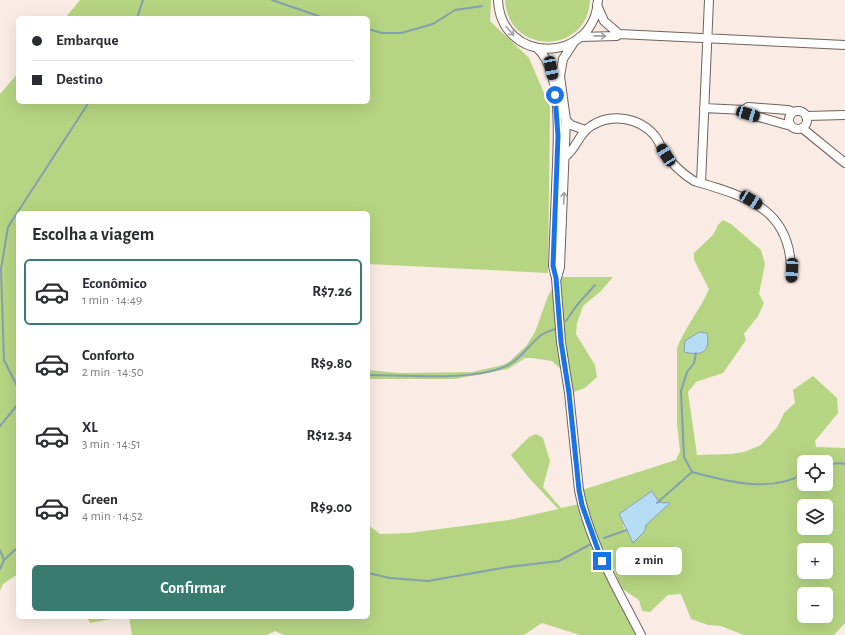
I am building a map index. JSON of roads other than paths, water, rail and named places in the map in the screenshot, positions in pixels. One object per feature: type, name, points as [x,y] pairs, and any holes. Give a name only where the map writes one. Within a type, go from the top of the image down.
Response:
[{"type":"street","points":[[498,0],[501,16],[508,29],[518,40],[538,49],[544,54],[551,68],[558,125],[553,266],[556,278],[561,342],[582,505],[602,561],[641,635]]},
{"type":"street","points":[[701,183],[709,0]]},
{"type":"street","points":[[556,278],[560,267],[566,156],[566,120],[560,70],[566,54],[594,19],[598,2]]},
{"type":"street","points":[[598,2],[604,21],[618,34]]},
{"type":"street","points":[[538,49],[561,48],[577,39],[617,36],[618,34],[845,45]]},
{"type":"street","points":[[704,108],[788,110],[793,112],[802,112],[806,116],[845,115]]},
{"type":"street","points":[[744,110],[748,114],[791,126],[796,129],[802,128],[806,124],[806,116]]},
{"type":"street","points":[[791,126],[789,118],[793,112]]},
{"type":"street","points":[[566,156],[585,130],[596,123],[608,119],[621,118],[639,124],[654,135],[666,155],[676,167],[688,177],[701,183],[744,196],[758,204],[770,215],[780,229],[787,244],[791,261],[791,278]]},
{"type":"street","points":[[566,120],[571,125],[585,130]]},
{"type":"street","points":[[802,128],[845,163]]},
{"type":"water","points":[[699,332],[707,333],[708,340],[706,349],[703,352],[695,354],[684,352],[685,341]]},
{"type":"water","points":[[652,491],[659,502],[669,502],[669,504],[646,525],[645,531],[633,543],[619,514]]},
{"type":"waterway","points":[[138,16],[143,0]]},
{"type":"waterway","points":[[272,0],[318,16]]},
{"type":"waterway","points":[[370,30],[382,33],[401,33],[433,24],[455,10],[482,6]]},
{"type":"waterway","points":[[18,211],[88,104]]},
{"type":"waterway","points":[[16,215],[8,227],[1,269],[4,360],[16,384]]},
{"type":"waterway","points":[[566,321],[577,305],[595,285]]},
{"type":"waterway","points":[[370,375],[441,376],[480,373],[496,370],[514,361],[541,335],[558,328]]},
{"type":"waterway","points":[[692,472],[684,457],[681,391],[687,372],[694,363],[696,353]]},
{"type":"waterway","points":[[0,426],[16,406]]},
{"type":"waterway","points":[[833,464],[845,464]]},
{"type":"waterway","points":[[657,503],[692,472],[719,479],[749,484],[778,483],[797,476]]},
{"type":"waterway","points":[[604,538],[627,530]]},
{"type":"waterway","points":[[370,573],[390,578],[428,581],[508,567],[559,561],[593,543]]},
{"type":"waterway","points":[[4,560],[16,549]]},
{"type":"waterway","points":[[0,550],[4,560],[0,569]]}]
